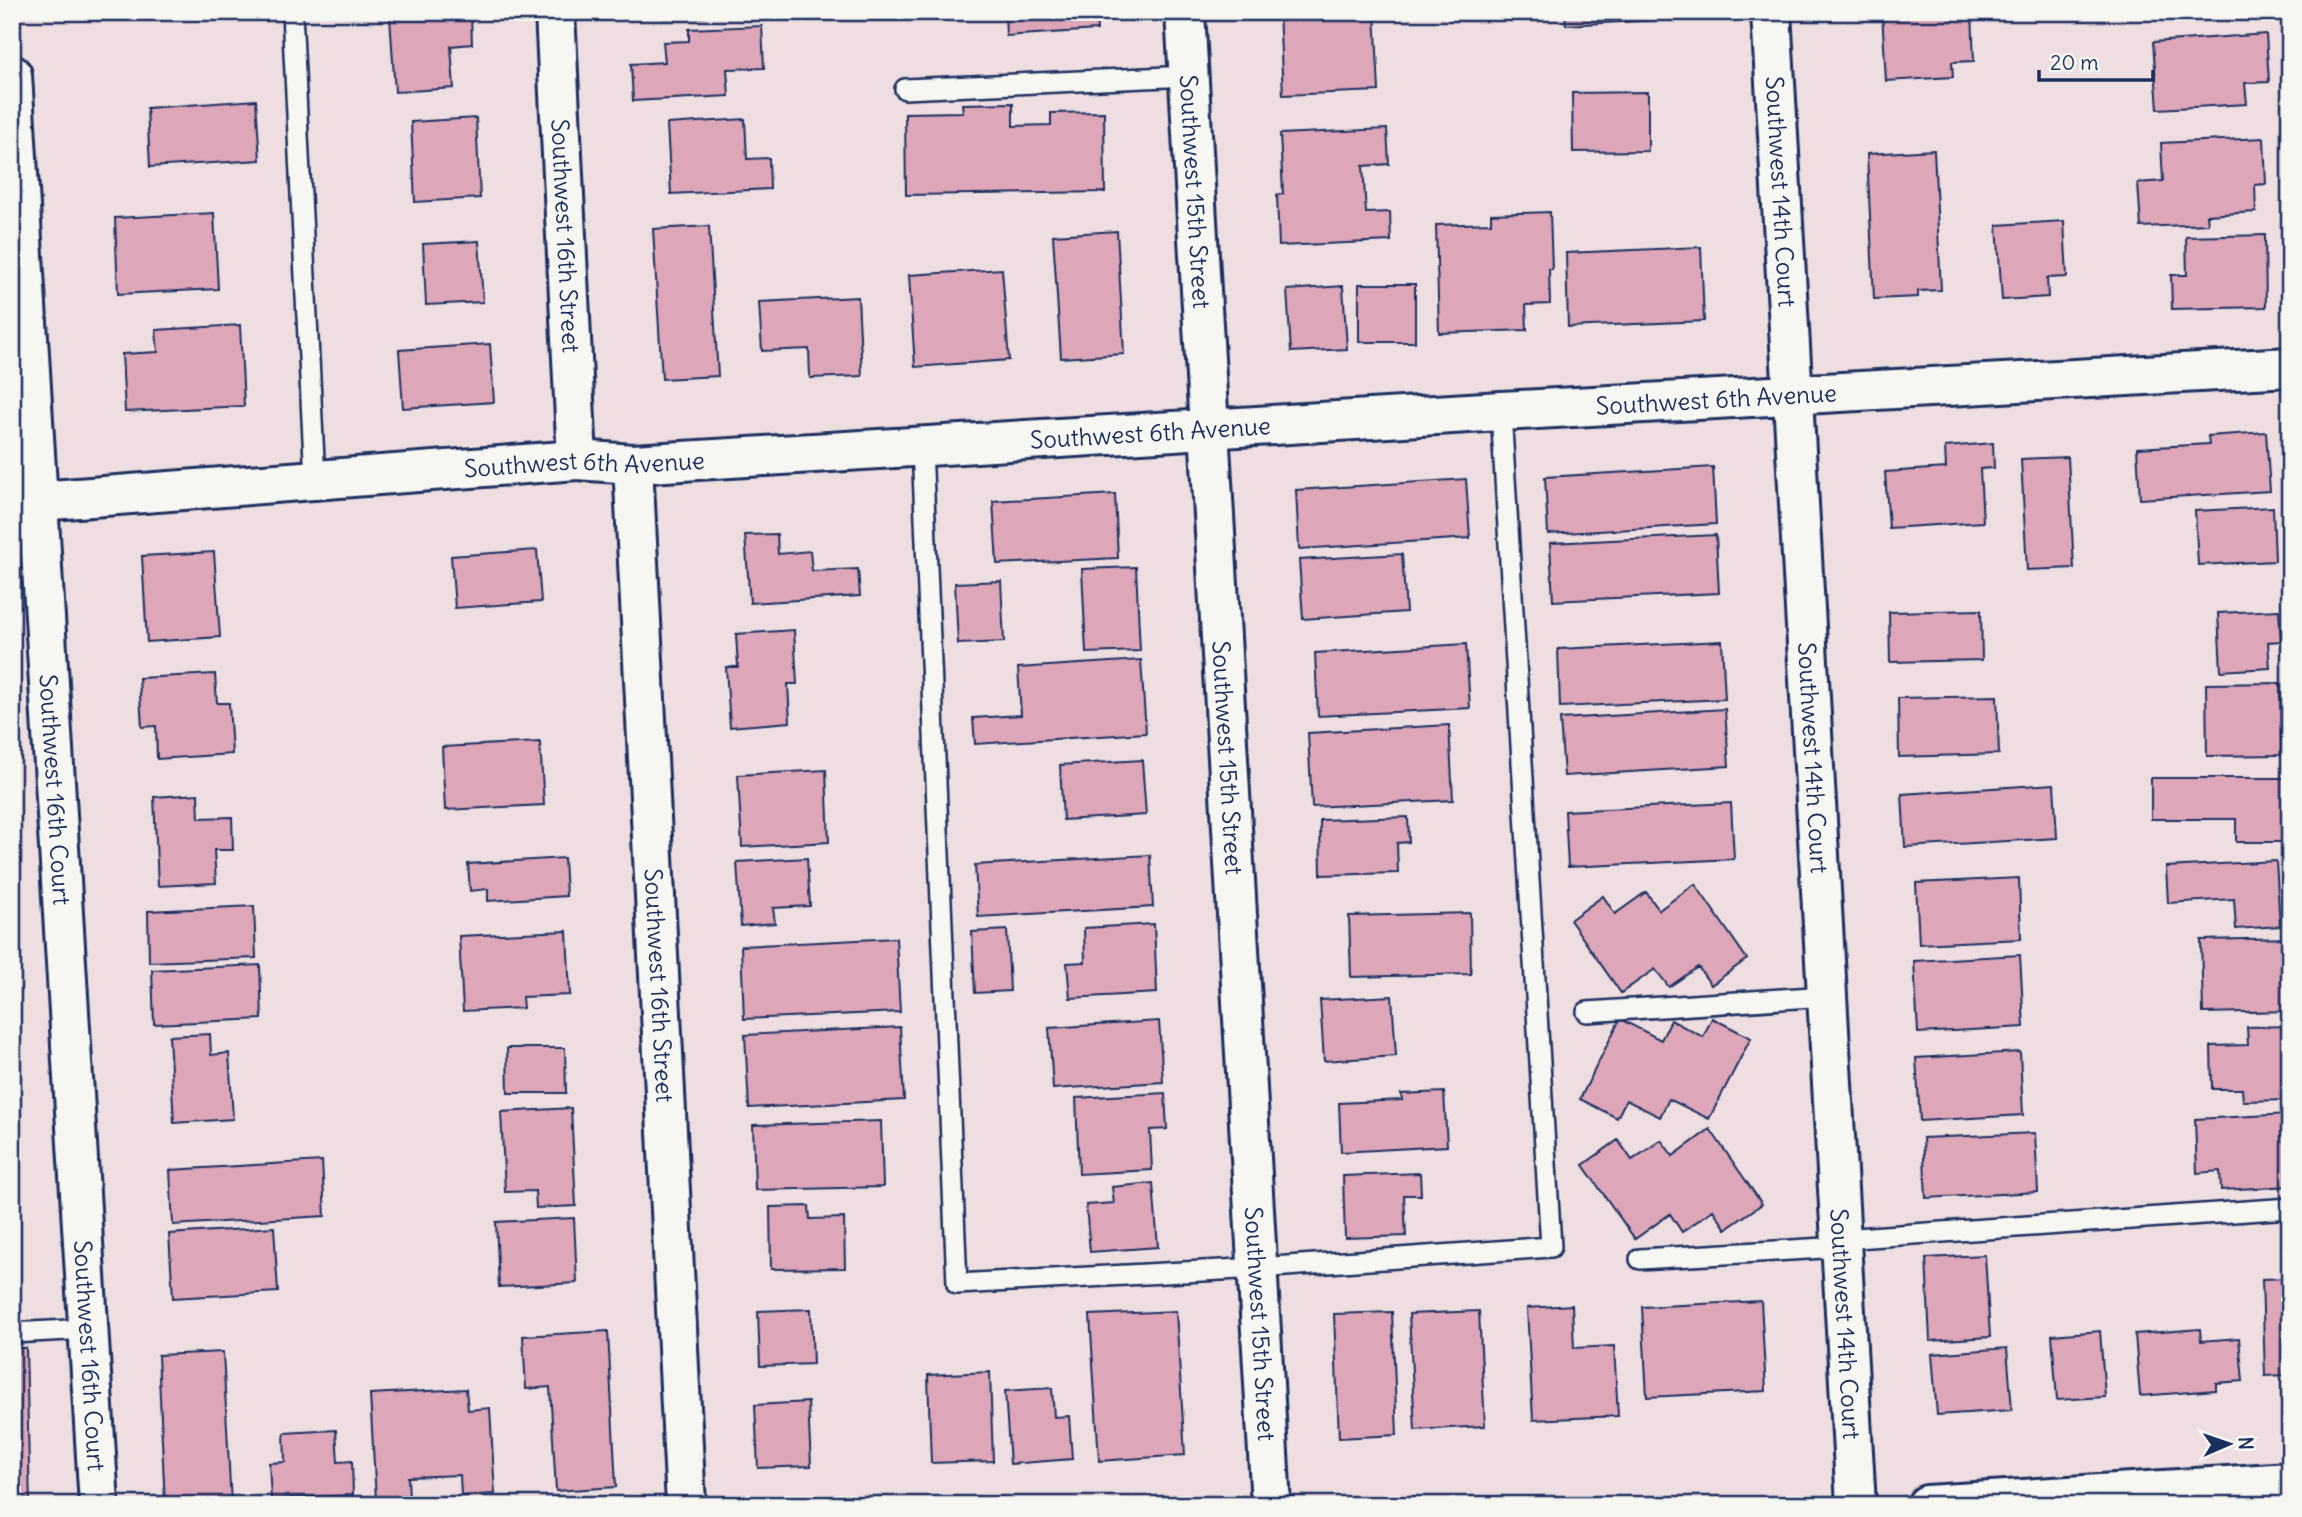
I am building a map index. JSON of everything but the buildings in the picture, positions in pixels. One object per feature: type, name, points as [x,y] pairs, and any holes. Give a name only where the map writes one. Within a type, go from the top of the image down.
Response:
[{"type":"street","name":"Southwest 16th Street","points":[[555,12],[578,460]]},
{"type":"street","name":"Southwest 15th Street","points":[[1185,12],[1271,1505]]},
{"type":"street","name":"Southwest 14th Court","points":[[1771,12],[1856,1505]]},
{"type":"street","name":"Southwest 16th Court","points":[[12,75],[25,502],[99,1505]]},
{"type":"street","name":"Southwest 6th Avenue","points":[[25,502],[578,460],[633,464],[1501,411],[2290,367]]},
{"type":"street","name":"Southwest 16th Street","points":[[633,464],[687,1505]]},
{"type":"street","points":[[1927,1505],[2290,1482]]},
{"type":"lane","points":[[292,12],[315,480]]},
{"type":"lane","points":[[905,89],[1189,76]]},
{"type":"lane","points":[[922,447],[957,1284],[1259,1268],[1551,1247],[1501,411]]},
{"type":"lane","points":[[1587,1012],[1827,996]]},
{"type":"lane","points":[[1640,1259],[2290,1208]]},
{"type":"lane","points":[[12,1333],[88,1329]]}]
